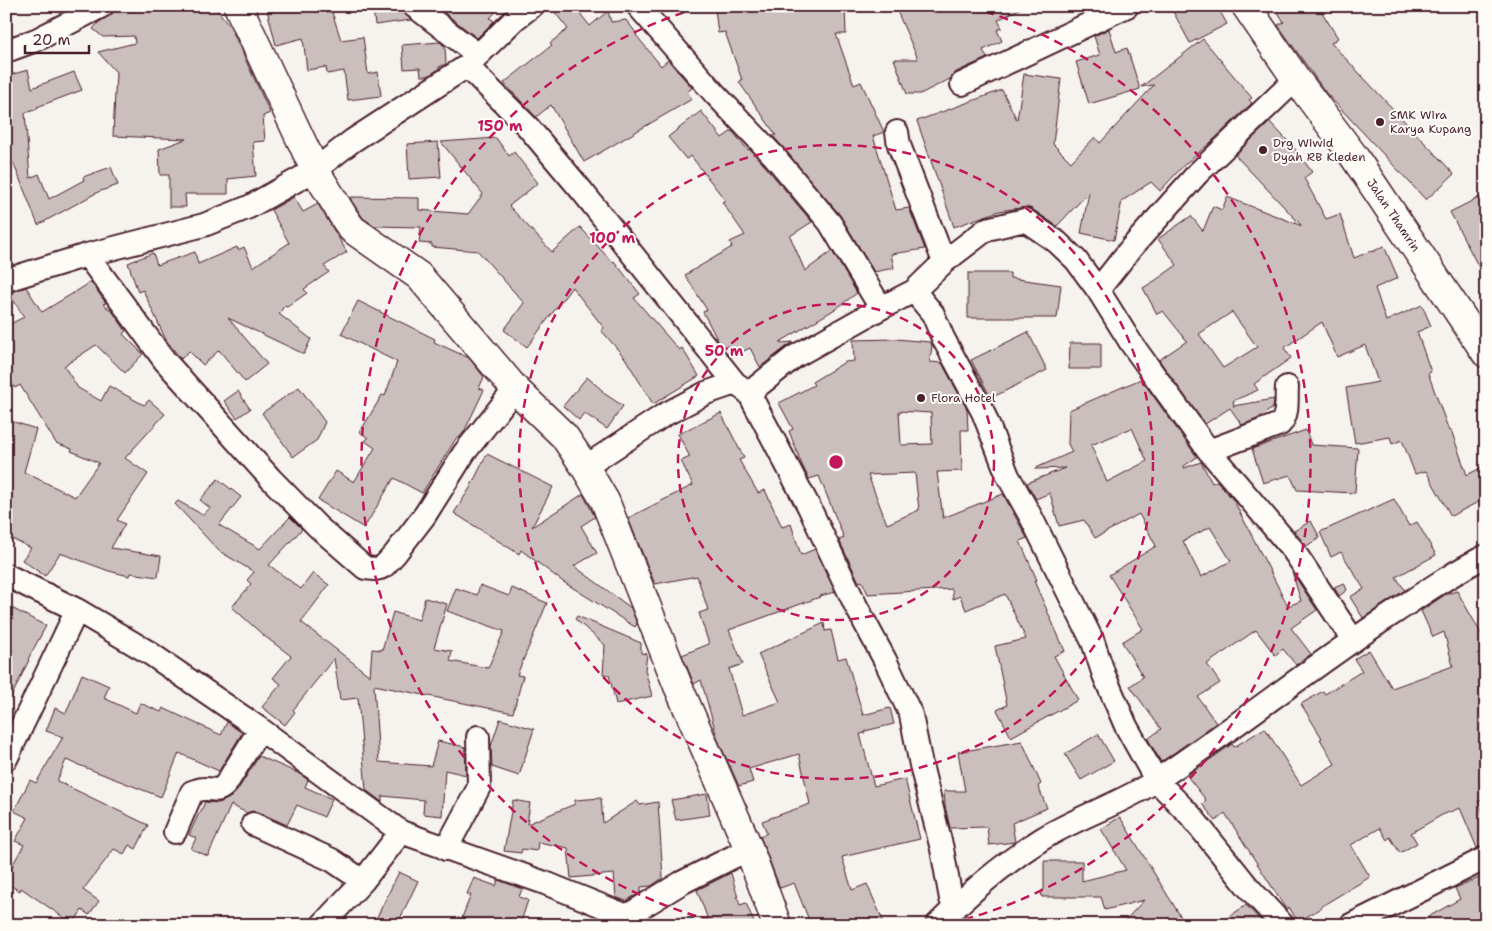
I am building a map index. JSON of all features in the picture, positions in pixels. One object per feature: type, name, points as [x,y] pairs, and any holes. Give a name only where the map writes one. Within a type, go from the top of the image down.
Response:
[{"type":"street","points":[[6,51],[36,40],[102,6]]},
{"type":"street","points":[[238,6],[315,170],[352,229],[420,276],[515,389],[564,436],[605,501],[678,686],[749,849],[777,925]]},
{"type":"street","points":[[414,6],[473,60],[742,388],[809,507],[911,715],[925,784],[942,849],[951,899],[955,906]]},
{"type":"street","points":[[6,280],[87,255],[204,225],[249,207],[315,170],[352,140],[473,60],[515,19],[532,6]]},
{"type":"street","points":[[638,6],[715,94],[774,156],[830,223],[882,308]]},
{"type":"street","points":[[962,84],[1127,6]]},
{"type":"street","name":"Jalan Thamrin","points":[[1246,6],[1296,79],[1353,155],[1486,353]]},
{"type":"street","points":[[1098,290],[1132,247],[1198,173],[1296,79]]},
{"type":"street","points":[[897,132],[898,145],[944,262]]},
{"type":"street","points":[[585,467],[664,414],[706,393],[742,388],[914,291],[944,262],[987,229],[1025,220],[1057,242],[1076,260],[1098,290],[1131,343],[1209,451],[1293,550],[1352,640]]},
{"type":"street","points":[[87,255],[172,368],[271,479],[318,527],[365,568],[380,568],[395,554],[425,515],[464,453],[515,389]]},
{"type":"street","points":[[914,291],[933,314],[943,338],[983,412],[1008,476],[1031,517],[1092,642],[1126,726],[1156,780],[1191,816],[1248,887],[1284,925]]},
{"type":"street","points":[[1209,451],[1280,424],[1284,420],[1287,387]]},
{"type":"street","points":[[937,925],[955,906],[1000,868],[1042,839],[1139,791],[1248,717],[1352,640],[1459,570],[1486,556]]},
{"type":"street","points":[[6,575],[77,610],[148,652],[260,729],[401,832],[546,883],[623,920],[680,883],[749,849]]},
{"type":"street","points":[[6,759],[77,610]]},
{"type":"street","points":[[175,832],[192,792],[206,788],[215,791],[222,789],[260,729]]},
{"type":"street","points":[[446,849],[479,787],[478,737]]},
{"type":"street","points":[[253,824],[332,860],[363,881]]},
{"type":"street","points":[[322,925],[363,881],[401,832]]},
{"type":"street","points":[[1351,925],[1485,861]]},
{"type":"building","points":[[115,6],[214,6],[230,26],[270,113],[263,116],[265,141],[253,142],[256,176],[228,179],[228,194],[185,194],[186,207],[169,207],[169,175],[160,175],[159,149],[186,139],[113,136],[116,72],[98,52],[135,43],[134,36],[103,37],[93,29],[98,23],[113,13]]},
{"type":"building","points":[[266,6],[330,6],[341,40],[363,37],[368,74],[378,72],[381,96],[348,100],[344,71],[327,74],[326,67],[307,70],[303,38],[276,45]]},
{"type":"building","points":[[401,6],[402,11],[411,20],[375,25],[373,8]]},
{"type":"building","points":[[436,6],[501,6],[490,18],[494,21],[477,38]]},
{"type":"building","points":[[550,6],[574,6],[590,26],[608,11],[611,22],[626,20],[661,66],[668,60],[692,88],[687,92],[692,99],[584,162],[551,105],[536,117],[504,83],[552,45],[550,43],[568,29]]},
{"type":"building","points":[[741,6],[741,8],[845,6],[846,34],[836,34],[854,85],[861,82],[884,132],[873,136],[896,210],[909,208],[925,249],[891,254],[894,268],[874,272],[840,215],[773,136],[776,135],[739,82],[742,80],[725,32],[718,33],[715,9]]},
{"type":"building","points":[[908,6],[1025,6],[998,20],[1002,28],[997,30],[1002,41],[983,50],[987,58],[956,72],[950,79],[920,94],[907,94],[894,59],[918,59],[897,11]]},
{"type":"building","points":[[1170,6],[1217,6],[1227,24],[1190,43]]},
{"type":"building","name":"SMK Wira Karya Kupang","points":[[1274,6],[1318,6],[1338,38],[1331,43],[1454,174],[1426,200],[1326,93],[1278,25],[1284,22]]},
{"type":"building","points":[[1109,29],[1116,52],[1127,48],[1140,89],[1089,104],[1076,62],[1100,55],[1094,36]]},
{"type":"building","points":[[1203,39],[1252,98],[1249,100],[1252,103],[1185,164],[1160,191],[1151,182],[1122,201],[1114,240],[1081,233],[1089,192],[1057,226],[1027,207],[999,211],[954,227],[917,121],[1002,90],[1017,120],[1024,74],[1061,79],[1053,144],[1071,162],[1095,137],[1100,143],[1154,85],[1141,87]]},
{"type":"building","points":[[440,42],[445,47],[446,64],[428,76],[421,76],[420,68],[404,69],[402,45]]},
{"type":"building","points":[[28,70],[32,88],[74,72],[82,90],[25,113],[30,178],[39,174],[49,199],[84,180],[83,177],[111,167],[118,185],[98,192],[38,225],[13,162],[6,163],[6,76]]},
{"type":"building","points":[[701,111],[722,138],[732,131],[764,165],[812,222],[790,236],[805,271],[832,251],[857,293],[837,308],[780,342],[793,342],[760,367],[750,348],[734,356],[729,345],[724,348],[717,339],[703,312],[707,310],[685,275],[732,247],[730,242],[745,235],[722,202],[725,200],[691,156],[686,159],[668,137]]},
{"type":"building","points":[[1270,122],[1295,149],[1312,172],[1304,178],[1326,219],[1340,214],[1354,258],[1384,246],[1398,278],[1375,288],[1386,321],[1422,305],[1431,326],[1417,332],[1431,372],[1428,373],[1467,475],[1486,465],[1486,498],[1451,516],[1426,471],[1415,474],[1402,440],[1392,444],[1390,437],[1355,443],[1346,388],[1378,382],[1365,345],[1337,357],[1322,322],[1284,348],[1291,358],[1254,384],[1258,390],[1233,401],[1233,406],[1274,399],[1273,408],[1257,419],[1242,425],[1230,408],[1205,424],[1159,360],[1187,341],[1163,311],[1157,314],[1143,288],[1177,265],[1158,239],[1191,216],[1203,231],[1213,206],[1222,210],[1227,197],[1302,226],[1235,155]],"holes":[[[1232,312],[1257,347],[1223,368],[1199,334]]]},
{"type":"building","points":[[496,138],[509,156],[514,152],[538,183],[509,206],[552,252],[580,227],[612,262],[614,261],[640,294],[634,298],[679,350],[682,348],[699,376],[653,404],[625,358],[601,330],[604,328],[572,287],[527,347],[504,330],[524,303],[478,251],[432,247],[432,244],[419,243],[421,227],[375,226],[363,218],[351,200],[351,197],[419,198],[419,210],[468,214],[483,194],[441,142]]},
{"type":"building","points":[[438,142],[441,177],[409,179],[407,144]]},
{"type":"building","points":[[294,197],[303,212],[318,204],[347,252],[324,266],[329,272],[304,289],[307,293],[287,307],[284,306],[279,314],[311,339],[304,354],[228,318],[267,364],[245,382],[219,350],[203,365],[189,351],[181,359],[166,340],[143,290],[138,292],[128,263],[153,253],[157,265],[195,252],[198,264],[237,247],[238,250],[244,247],[253,267],[289,243],[271,210]]},
{"type":"building","points":[[1480,197],[1486,209],[1486,281],[1450,212]]},
{"type":"building","points":[[968,273],[1010,273],[1010,278],[1061,285],[1057,318],[968,318]]},
{"type":"building","points":[[90,281],[106,303],[103,304],[113,312],[126,331],[123,334],[143,354],[125,373],[96,345],[64,366],[78,388],[101,401],[109,386],[144,405],[149,400],[165,414],[125,458],[148,474],[117,520],[125,524],[111,548],[161,556],[158,577],[130,573],[129,576],[109,571],[60,553],[45,576],[22,560],[31,548],[6,536],[6,435],[11,421],[36,429],[24,472],[75,497],[99,463],[56,443],[20,385],[15,388],[6,372],[6,326],[24,317],[9,293],[26,287],[42,312]]},
{"type":"building","points":[[358,301],[435,339],[434,342],[469,358],[484,377],[479,388],[484,390],[464,432],[459,438],[457,437],[422,493],[394,478],[364,528],[318,500],[336,471],[354,482],[375,448],[365,441],[368,438],[360,432],[382,395],[385,396],[397,362],[341,334]]},
{"type":"building","points":[[1028,332],[1047,370],[991,398],[971,360]]},
{"type":"building","points":[[896,339],[930,342],[932,345],[930,362],[942,363],[967,409],[968,430],[961,430],[962,471],[937,472],[943,518],[1003,494],[1027,538],[1020,541],[1037,580],[1034,581],[1065,651],[1054,656],[1078,700],[1011,737],[997,710],[1007,705],[995,646],[1026,639],[1005,594],[966,610],[960,596],[953,599],[952,589],[868,594],[862,581],[859,582],[839,540],[844,538],[819,476],[809,479],[802,465],[789,431],[793,429],[779,403],[814,385],[812,382],[845,362],[854,361],[853,340]],"holes":[[[899,411],[931,413],[932,444],[901,445]],[[915,473],[919,510],[887,524],[868,475]]]},
{"type":"building","points":[[1070,343],[1101,343],[1101,369],[1069,369]]},
{"type":"building","points":[[587,377],[602,392],[623,406],[607,429],[584,413],[579,420],[563,406]]},
{"type":"building","points":[[1141,379],[1197,457],[1184,466],[1184,468],[1201,462],[1212,483],[1217,481],[1234,501],[1288,606],[1301,601],[1292,572],[1317,610],[1291,628],[1311,654],[1296,665],[1283,649],[1275,655],[1256,630],[1207,664],[1220,683],[1198,697],[1216,723],[1161,762],[1148,739],[1161,729],[1130,686],[1143,677],[1122,642],[1143,629],[1109,575],[1156,546],[1139,514],[1095,538],[1084,520],[1059,526],[1050,493],[1036,499],[1027,483],[1065,468],[1036,469],[1072,452],[1068,444],[1069,410]],"holes":[[[1132,428],[1147,461],[1107,482],[1091,445]],[[1210,527],[1231,561],[1201,577],[1183,541]]]},
{"type":"building","points":[[299,387],[325,422],[317,440],[293,457],[262,413]]},
{"type":"building","points":[[238,391],[250,409],[237,418],[224,401]]},
{"type":"building","points":[[721,413],[744,458],[739,460],[758,493],[765,490],[782,527],[791,524],[801,555],[815,549],[835,592],[729,630],[743,664],[729,669],[742,715],[780,702],[758,654],[824,623],[825,631],[831,630],[838,659],[846,657],[863,715],[890,708],[894,724],[860,734],[874,786],[905,779],[920,839],[842,857],[852,890],[867,884],[885,925],[811,925],[794,883],[780,888],[760,836],[767,833],[762,821],[810,804],[799,754],[749,769],[753,782],[739,786],[718,740],[701,680],[694,684],[682,655],[709,644],[699,613],[708,610],[697,576],[655,584],[628,518],[693,485],[681,461],[690,457],[678,434]]},
{"type":"building","points":[[1306,430],[1311,445],[1358,448],[1355,493],[1297,490],[1290,475],[1263,483],[1252,449]]},
{"type":"building","points":[[487,454],[553,487],[532,527],[583,494],[595,517],[581,526],[597,553],[574,566],[631,608],[637,624],[635,627],[562,581],[521,550],[519,554],[454,513],[470,488]]},
{"type":"building","points":[[218,479],[241,497],[219,525],[260,549],[290,517],[302,529],[269,565],[301,589],[313,573],[329,585],[301,622],[370,676],[372,649],[382,650],[393,612],[419,620],[425,598],[447,604],[434,648],[452,651],[450,661],[488,668],[504,631],[447,611],[456,588],[477,595],[480,585],[509,596],[512,588],[547,603],[517,675],[523,676],[513,713],[374,685],[379,762],[431,766],[438,741],[465,747],[466,775],[445,770],[442,816],[423,814],[424,800],[382,796],[382,802],[366,790],[358,698],[340,700],[334,658],[293,710],[295,712],[285,725],[262,707],[281,684],[273,678],[291,656],[263,635],[232,607],[251,584],[247,580],[254,572],[219,551],[175,504],[178,501],[203,515],[210,508],[200,500]]},
{"type":"building","points":[[1394,499],[1409,526],[1417,522],[1436,555],[1396,577],[1405,590],[1363,618],[1350,597],[1364,589],[1341,552],[1331,557],[1320,532]]},
{"type":"building","points":[[1311,521],[1320,538],[1306,546],[1294,531]]},
{"type":"building","points":[[1344,583],[1347,590],[1339,596],[1334,587]]},
{"type":"building","points":[[1457,591],[1486,642],[1486,799],[1478,801],[1486,819],[1486,845],[1477,848],[1460,808],[1442,815],[1411,833],[1417,843],[1400,853],[1390,837],[1387,840],[1380,828],[1351,845],[1370,877],[1298,922],[1289,907],[1286,909],[1225,813],[1216,821],[1202,804],[1206,800],[1187,776],[1232,744],[1234,747],[1265,728],[1301,785],[1335,764],[1320,739],[1322,738],[1301,704],[1323,691],[1325,694],[1362,671],[1354,659],[1369,650],[1392,688],[1453,666],[1444,632],[1433,637],[1421,611],[1446,594]]},
{"type":"building","points":[[6,605],[46,626],[28,659],[6,708]]},
{"type":"building","points":[[577,616],[641,643],[641,653],[647,654],[645,670],[652,696],[616,704],[609,675],[603,674],[605,645],[575,619]]},
{"type":"building","points":[[82,674],[109,686],[104,698],[136,713],[140,703],[161,712],[163,708],[221,735],[227,722],[242,733],[219,771],[179,753],[161,797],[66,760],[57,781],[148,825],[136,849],[129,845],[124,854],[114,849],[83,890],[99,901],[89,915],[82,910],[73,924],[21,888],[20,891],[6,883],[6,876],[24,845],[15,841],[28,818],[14,811],[30,780],[36,783],[63,737],[46,731],[55,708],[66,713]]},
{"type":"building","points":[[500,719],[534,729],[519,776],[492,767],[491,746]]},
{"type":"building","points":[[1098,734],[1114,761],[1081,780],[1065,754]]},
{"type":"building","points":[[1022,741],[1041,784],[1038,786],[1047,808],[1012,823],[1015,842],[989,845],[987,827],[950,828],[944,791],[965,791],[958,752]]},
{"type":"building","points":[[259,756],[300,774],[308,780],[305,787],[332,799],[324,817],[297,805],[287,825],[258,812],[252,811],[247,813],[231,805],[208,856],[191,849],[196,838],[189,835],[205,802],[219,803],[231,797],[237,791]]},
{"type":"building","points":[[707,794],[710,815],[676,820],[671,800]]},
{"type":"building","points":[[601,798],[603,823],[637,801],[640,805],[658,802],[663,878],[651,886],[641,887],[641,892],[626,901],[616,897],[614,874],[571,878],[568,848],[538,842],[537,851],[522,849],[521,853],[504,851],[513,800],[530,803],[527,824],[575,804],[575,800]]},
{"type":"building","points":[[1120,817],[1186,925],[1121,925],[1144,900],[1105,910],[1101,897],[1042,897],[1041,891],[1044,890],[1044,861],[1082,861],[1082,881],[1126,870],[1101,829]]},
{"type":"building","points":[[399,872],[418,881],[397,925],[373,925]]},
{"type":"building","points":[[731,873],[740,905],[746,903],[755,925],[710,925],[697,890]]},
{"type":"building","points":[[1486,875],[1486,925],[1414,925],[1460,899],[1455,888]]},
{"type":"building","points":[[474,878],[496,886],[498,880],[522,889],[519,897],[528,900],[520,925],[459,925],[471,895],[467,894]]},
{"type":"building","points":[[1246,905],[1264,924],[1217,925]]},
{"type":"place","name":"SMK Wira Karya Kupang","points":[[1380,122]]},
{"type":"place","name":"Drg Wiwid Dyah RB Kleden","points":[[1263,150]]},
{"type":"place","name":"Flora Hotel","points":[[921,398]]}]
